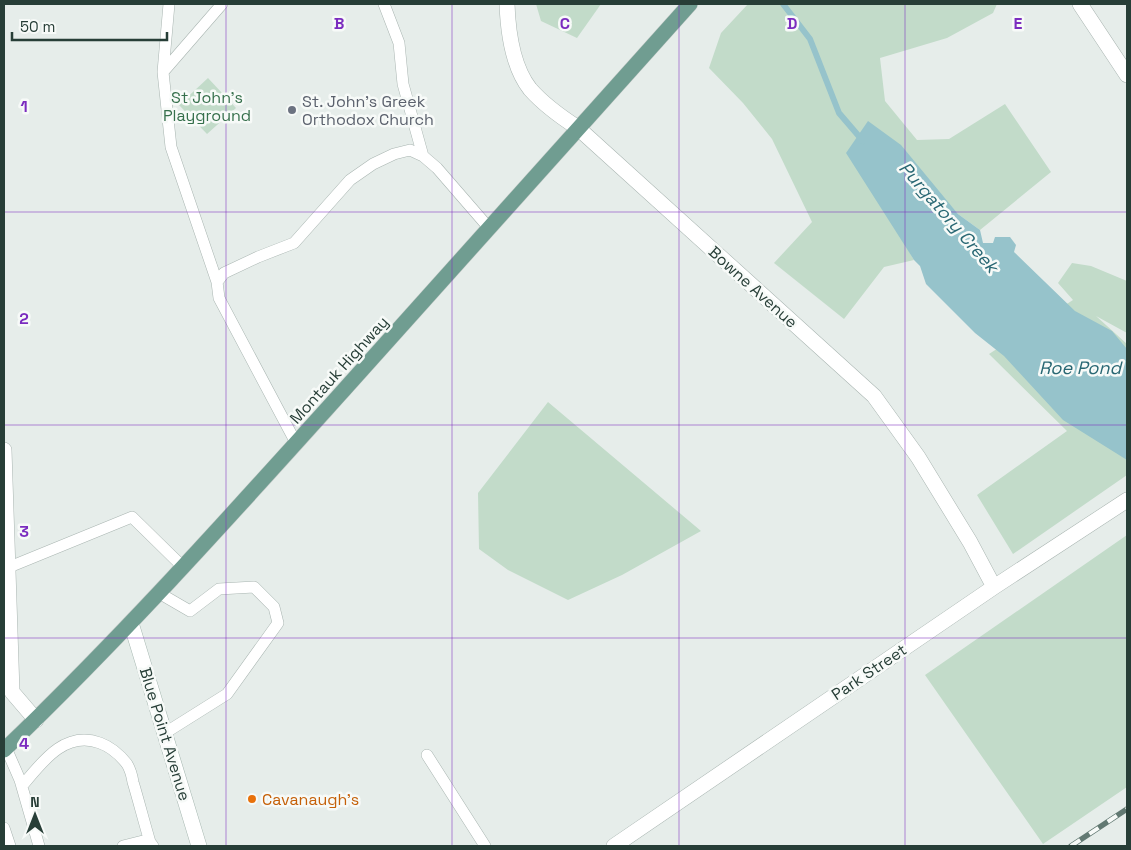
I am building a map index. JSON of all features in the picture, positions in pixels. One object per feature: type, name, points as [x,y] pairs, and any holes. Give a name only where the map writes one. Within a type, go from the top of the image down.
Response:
[{"type":"main road","name":"Montauk Highway","points":[[5,749],[36,720],[159,593],[690,4]]},
{"type":"street","name":"Bowne Avenue","points":[[507,4],[508,29],[517,63],[530,88],[549,108],[578,128],[874,396],[918,457],[970,542],[994,587]]},
{"type":"street","points":[[1080,4],[1127,75]]},
{"type":"street","points":[[4,450],[7,568],[6,640],[12,692],[36,720]]},
{"type":"street","name":"Park Street","points":[[614,846],[994,587],[1127,500]]},
{"type":"street","name":"Blue Point Avenue","points":[[131,623],[199,846]]},
{"type":"lane","points":[[168,4],[163,72],[171,147],[217,282],[219,298],[296,443]]},
{"type":"lane","points":[[163,72],[222,4]]},
{"type":"lane","points":[[384,4],[399,43],[403,84],[423,156]]},
{"type":"lane","points":[[217,282],[224,272],[294,243],[350,180],[373,164],[394,154],[410,150],[423,156],[437,168],[489,228]]},
{"type":"lane","points":[[7,568],[132,517],[182,567]]},
{"type":"lane","points":[[159,593],[190,611],[219,589],[254,587],[274,607],[278,623],[227,694],[165,733]]},
{"type":"lane","points":[[22,786],[49,755],[65,744],[75,740],[93,740],[106,745],[116,752],[128,765],[151,844]]},
{"type":"lane","points":[[5,749],[22,786],[39,846]]},
{"type":"lane","points":[[427,755],[485,846]]},
{"type":"lane","points":[[4,828],[10,846]]},
{"type":"lane","points":[[123,846],[142,841],[151,844]]},
{"type":"green space","points":[[536,4],[601,4],[577,38],[541,21]]},
{"type":"green space","points":[[748,4],[997,4],[993,13],[947,38],[880,58],[885,101],[917,140],[949,139],[1005,104],[1051,172],[980,230],[958,214],[934,187],[903,241],[914,260],[884,267],[844,319],[774,263],[812,222],[772,139],[743,103],[709,68],[721,33]]},
{"type":"green space","name":"St John's Playground","points":[[208,78],[236,108],[207,134],[179,105]]},
{"type":"green space","points":[[1072,263],[1091,266],[1127,281],[1127,333],[1096,316],[1127,344],[1127,475],[1013,554],[977,495],[1067,431],[989,354],[1073,300],[1058,283]]},
{"type":"green space","points":[[548,402],[701,531],[622,575],[568,600],[508,570],[479,549],[478,493]]},
{"type":"green space","points":[[1127,535],[1127,787],[1043,844],[925,675]]},
{"type":"water","name":"Roe Pond","points":[[868,121],[901,145],[958,214],[980,230],[983,243],[993,243],[995,237],[1010,237],[1016,245],[1014,252],[1075,311],[1112,331],[1127,349],[1127,460],[1063,420],[1004,356],[975,333],[926,284],[920,266],[914,260],[846,153]]},
{"type":"waterway","name":"Purgatory Creek","points":[[783,4],[810,39],[839,113],[863,141]]},
{"type":"railway","points":[[1071,846],[1127,809]]},
{"type":"place","name":"St. John's Greek Orthodox Church","points":[[292,110]]},
{"type":"place","name":"Cavanaugh's","points":[[252,799]]}]
